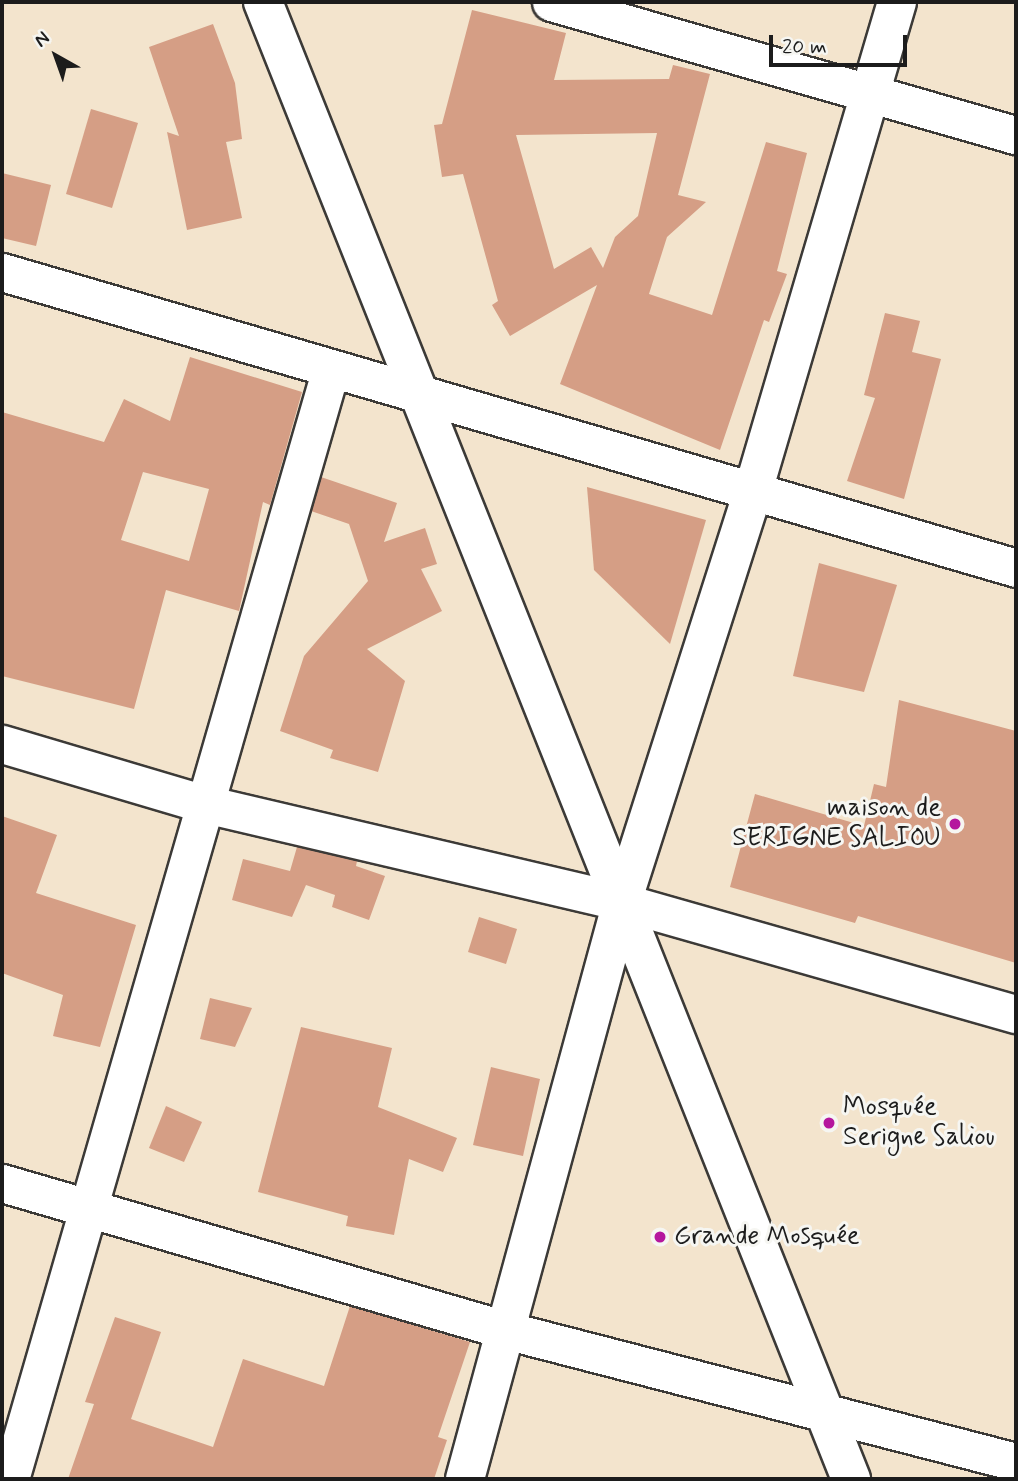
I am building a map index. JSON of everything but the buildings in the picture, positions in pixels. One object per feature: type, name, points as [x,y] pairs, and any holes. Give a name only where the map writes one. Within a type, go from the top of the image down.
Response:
[{"type":"main road","points":[[262,2],[423,395],[851,1479]]},
{"type":"main road","points":[[466,1479],[509,1331],[622,902],[754,491],[897,2]]},
{"type":"street","points":[[551,2],[1016,135]]},
{"type":"street","points":[[2,272],[1016,568]]},
{"type":"street","points":[[10,1479],[331,368]]},
{"type":"street","points":[[2,744],[205,804],[622,902],[1016,1014]]},
{"type":"street","points":[[2,1183],[509,1331],[827,1418],[1016,1462]]},
{"type":"place","name":"maison de SERIGNE SALIOU","points":[[955,824]]},
{"type":"place","name":"Mosquée Serigne Saliou","points":[[829,1123]]},
{"type":"place","name":"Grande Mosquée","points":[[660,1237]]}]
